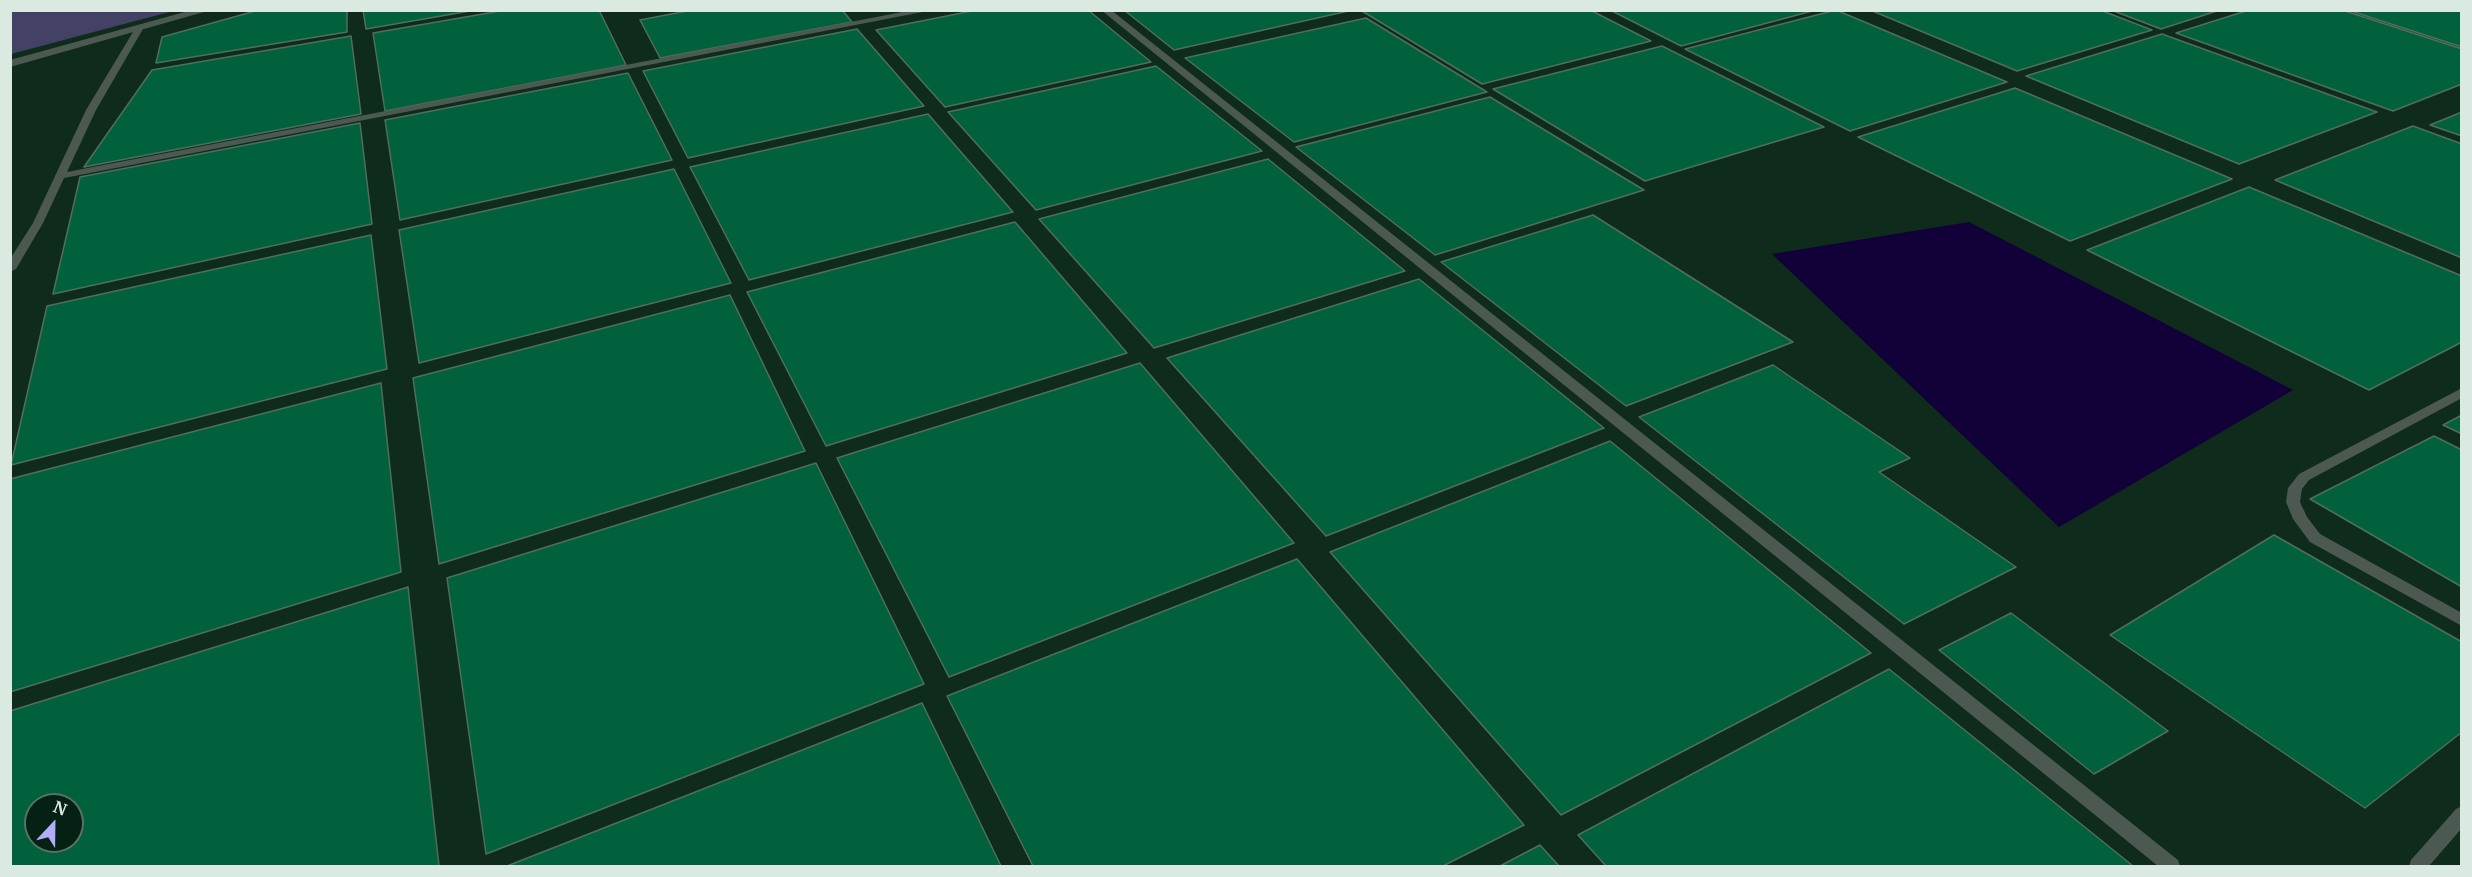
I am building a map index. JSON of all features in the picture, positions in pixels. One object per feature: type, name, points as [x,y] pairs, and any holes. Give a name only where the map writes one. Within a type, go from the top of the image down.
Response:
[{"type":"street","points":[[10,64],[206,10]]},
{"type":"lane","points":[[61,176],[929,10]]},
{"type":"lane","points":[[1105,10],[2171,867]]},
{"type":"lane","points":[[10,269],[38,223],[91,110],[139,29]]},
{"type":"lane","points":[[2462,392],[2304,477],[2295,488],[2293,502],[2300,519],[2315,538],[2462,620]]},
{"type":"lane","points":[[2418,867],[2462,814]]},
{"type":"shaded area","points":[[11,10],[173,10],[173,11],[11,54]]},
{"type":"shaded area","points":[[1969,222],[2293,390],[2059,527],[1772,254]]},
{"type":"building","points":[[259,10],[347,10],[347,32],[156,63],[162,37]]},
{"type":"building","points":[[363,10],[476,10],[366,29]]},
{"type":"building","points":[[506,10],[599,10],[626,65],[385,111],[373,33]]},
{"type":"building","points":[[692,10],[842,10],[852,22],[660,58],[640,20]]},
{"type":"building","points":[[977,10],[1088,10],[1151,62],[945,107],[876,30]]},
{"type":"building","points":[[1124,10],[1353,10],[1174,50]]},
{"type":"building","points":[[1590,10],[1651,41],[1482,84],[1362,11]]},
{"type":"building","points":[[1610,10],[1816,10],[1681,46]]},
{"type":"building","points":[[1836,10],[2007,82],[1850,131],[1685,49]]},
{"type":"building","points":[[1870,10],[2100,10],[2152,30],[2017,71]]},
{"type":"building","points":[[2111,10],[2220,10],[2161,29]]},
{"type":"building","points":[[2249,10],[2342,10],[2462,49],[2462,84],[2393,111],[2176,33]]},
{"type":"building","points":[[2348,10],[2462,10],[2462,47]]},
{"type":"building","points":[[1366,18],[1487,92],[1294,142],[1185,58]]},
{"type":"building","points":[[857,29],[924,106],[688,158],[643,71]]},
{"type":"building","points":[[2162,34],[2377,112],[2239,164],[2026,76]]},
{"type":"building","points":[[351,36],[361,114],[84,167],[152,70]]},
{"type":"building","points":[[1662,46],[1824,127],[1645,181],[1493,89]]},
{"type":"building","points":[[1156,66],[1262,151],[1036,210],[948,112]]},
{"type":"building","points":[[628,73],[672,160],[400,220],[385,120]]},
{"type":"building","points":[[2015,88],[2232,179],[2070,241],[1858,137]]},
{"type":"building","points":[[1490,97],[1644,190],[1435,255],[1296,147]]},
{"type":"building","points":[[2462,112],[2462,136],[2430,125]]},
{"type":"building","points":[[928,114],[1013,212],[749,280],[690,167]]},
{"type":"building","points":[[360,123],[372,224],[53,294],[80,177]]},
{"type":"building","points":[[2413,126],[2462,144],[2462,258],[2275,180]]},
{"type":"building","points":[[1268,159],[1405,271],[1154,348],[1039,219]]},
{"type":"building","points":[[674,169],[731,283],[419,363],[399,230]]},
{"type":"building","points":[[2249,187],[2462,276],[2462,342],[2369,390],[2087,250]]},
{"type":"building","points":[[1593,215],[1793,342],[1626,406],[1441,262]]},
{"type":"building","points":[[1015,222],[1127,353],[826,446],[747,292]]},
{"type":"building","points":[[371,235],[387,369],[11,465],[47,306]]},
{"type":"building","points":[[1419,279],[1604,428],[1326,536],[1167,358]]},
{"type":"building","points":[[730,295],[805,451],[439,564],[413,378]]},
{"type":"building","points":[[1140,363],[1294,543],[949,677],[837,458]]},
{"type":"building","points":[[1773,365],[1910,458],[1879,472],[2016,567],[1904,624],[1639,417]]},
{"type":"building","points":[[381,383],[401,572],[10,692],[10,479]]},
{"type":"building","points":[[2462,415],[2462,434],[2443,425]]},
{"type":"building","points":[[2434,436],[2462,450],[2462,587],[2310,499]]},
{"type":"building","points":[[1610,441],[1871,653],[1561,815],[1330,552]]},
{"type":"building","points":[[816,463],[924,684],[486,854],[447,578]]},
{"type":"building","points":[[2274,535],[2462,642],[2462,732],[2365,808],[2110,635]]},
{"type":"building","points":[[1297,559],[1524,825],[1443,866],[1033,866],[947,696]]},
{"type":"building","points":[[408,587],[439,866],[10,866],[10,711]]},
{"type":"building","points":[[2011,613],[2168,731],[2094,774],[1939,650]]},
{"type":"building","points":[[1889,669],[2133,866],[1606,866],[1578,835]]},
{"type":"building","points":[[922,703],[1001,866],[507,866]]},
{"type":"building","points":[[1540,845],[1559,866],[1500,866]]}]
